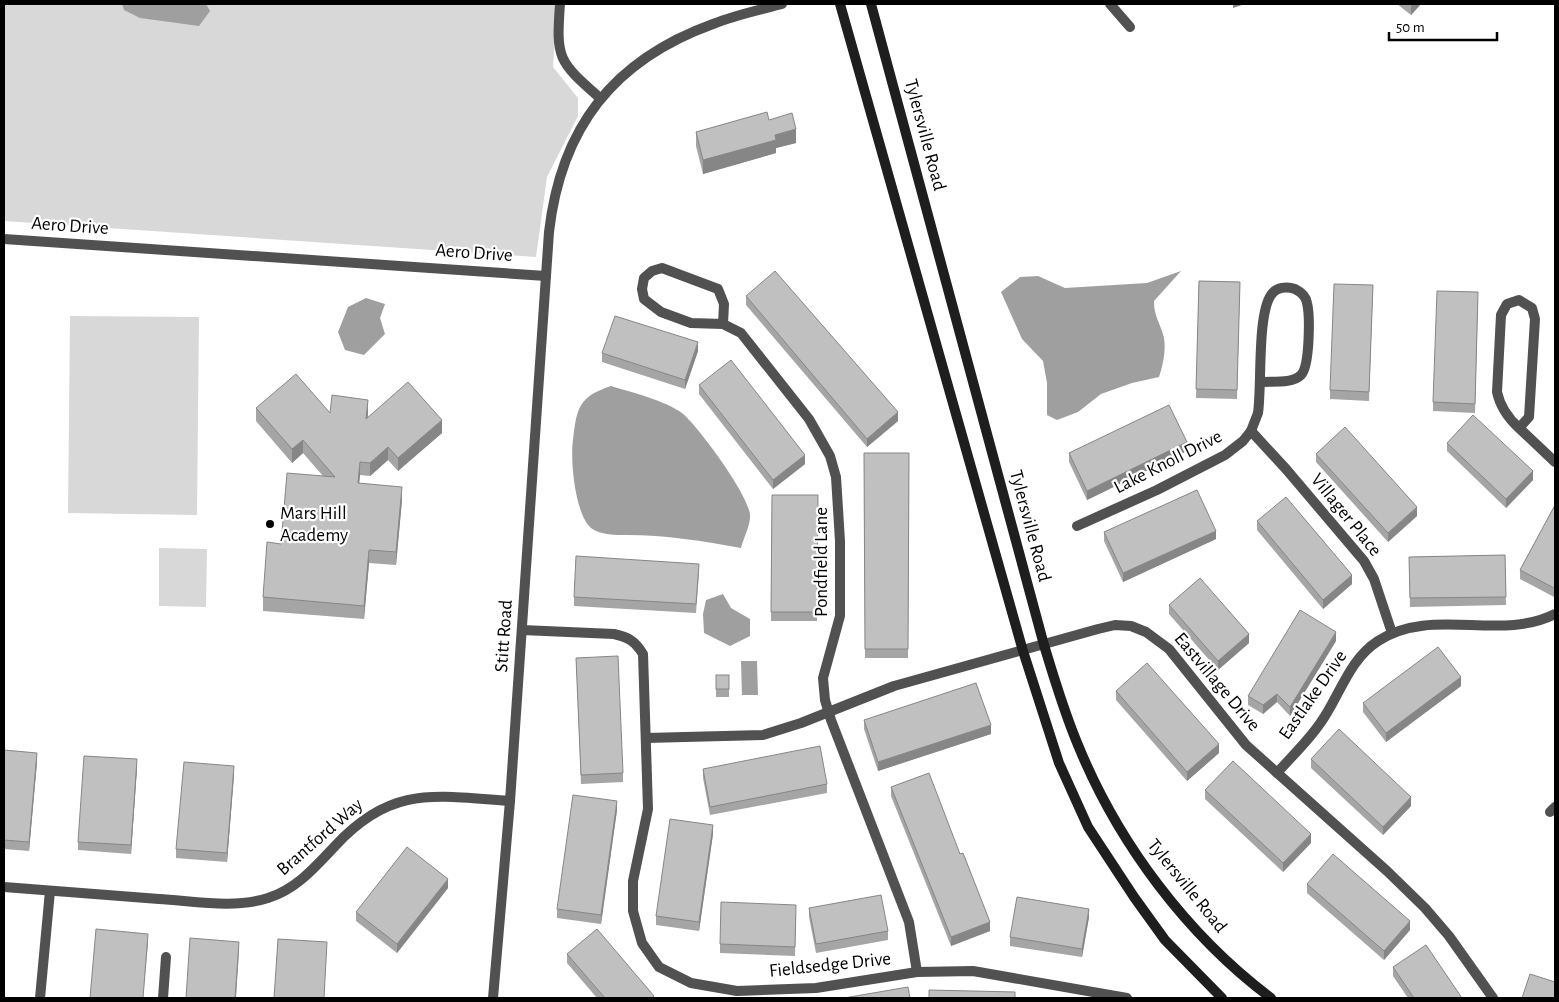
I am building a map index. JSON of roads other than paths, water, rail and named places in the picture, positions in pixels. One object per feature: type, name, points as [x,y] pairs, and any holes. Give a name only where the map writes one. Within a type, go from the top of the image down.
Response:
[{"type":"main road","points":[[840,4],[1022,651],[1059,763],[1088,827],[1106,857],[1165,940],[1222,998]]},
{"type":"main road","name":"Tylersville Road","points":[[871,4],[1044,644],[1077,744],[1101,796],[1154,879],[1197,931],[1245,978],[1271,998]]},
{"type":"street","points":[[560,4],[560,55],[571,73],[600,98]]},
{"type":"street","points":[[546,276],[550,223],[558,178],[579,130],[600,98],[643,61],[672,42],[714,23],[782,4]]},
{"type":"street","points":[[1110,4],[1130,27]]},
{"type":"street","name":"Aero Drive","points":[[4,239],[546,276]]},
{"type":"street","name":"Pondfield Lane","points":[[723,324],[724,304],[718,289],[662,268],[652,271],[644,278],[644,299],[651,307],[691,323],[723,324],[733,327],[749,340],[774,377],[808,419],[830,456],[836,477],[840,541],[840,616],[823,678],[828,712],[909,922],[917,972]]},
{"type":"street","name":"Stitt Road","points":[[493,998],[510,801],[546,276]]},
{"type":"street","name":"Lake Knoll Drive","points":[[1078,526],[1158,490],[1225,454],[1243,441],[1258,413],[1264,315],[1271,294],[1279,288],[1290,288],[1300,292],[1307,300],[1309,310],[1306,365],[1301,374],[1290,380],[1260,382]]},
{"type":"street","points":[[1519,428],[1528,417],[1535,319],[1532,308],[1519,300],[1507,304],[1501,315],[1497,392],[1500,404],[1519,428],[1555,462]]},
{"type":"street","name":"Villager Place","points":[[1250,431],[1292,476],[1364,561],[1374,580],[1392,633]]},
{"type":"street","name":"Eastlake Drive","points":[[1277,772],[1309,738],[1328,712],[1342,683],[1354,664],[1370,648],[1392,633],[1431,625],[1507,626],[1528,624],[1555,614]]},
{"type":"street","name":"Eastvillage Drive","points":[[646,738],[763,735],[894,686],[1115,626],[1131,626],[1146,632],[1170,649],[1246,745],[1426,908],[1449,936],[1493,998]]},
{"type":"street","name":"Fieldsedge Drive","points":[[522,630],[626,636],[636,643],[643,654],[648,809],[633,881],[633,911],[642,943],[659,967],[691,983],[737,991],[816,988],[917,972],[974,971],[1127,998]]},
{"type":"street","name":"Brantford Way","points":[[4,887],[219,903],[261,900],[290,889],[306,876],[359,823],[387,805],[413,798],[432,796],[510,801]]},
{"type":"street","points":[[40,998],[50,890]]},
{"type":"street","points":[[163,998],[166,957]]},
{"type":"place","name":"Mars Hill Academy","points":[[270,524]]}]
